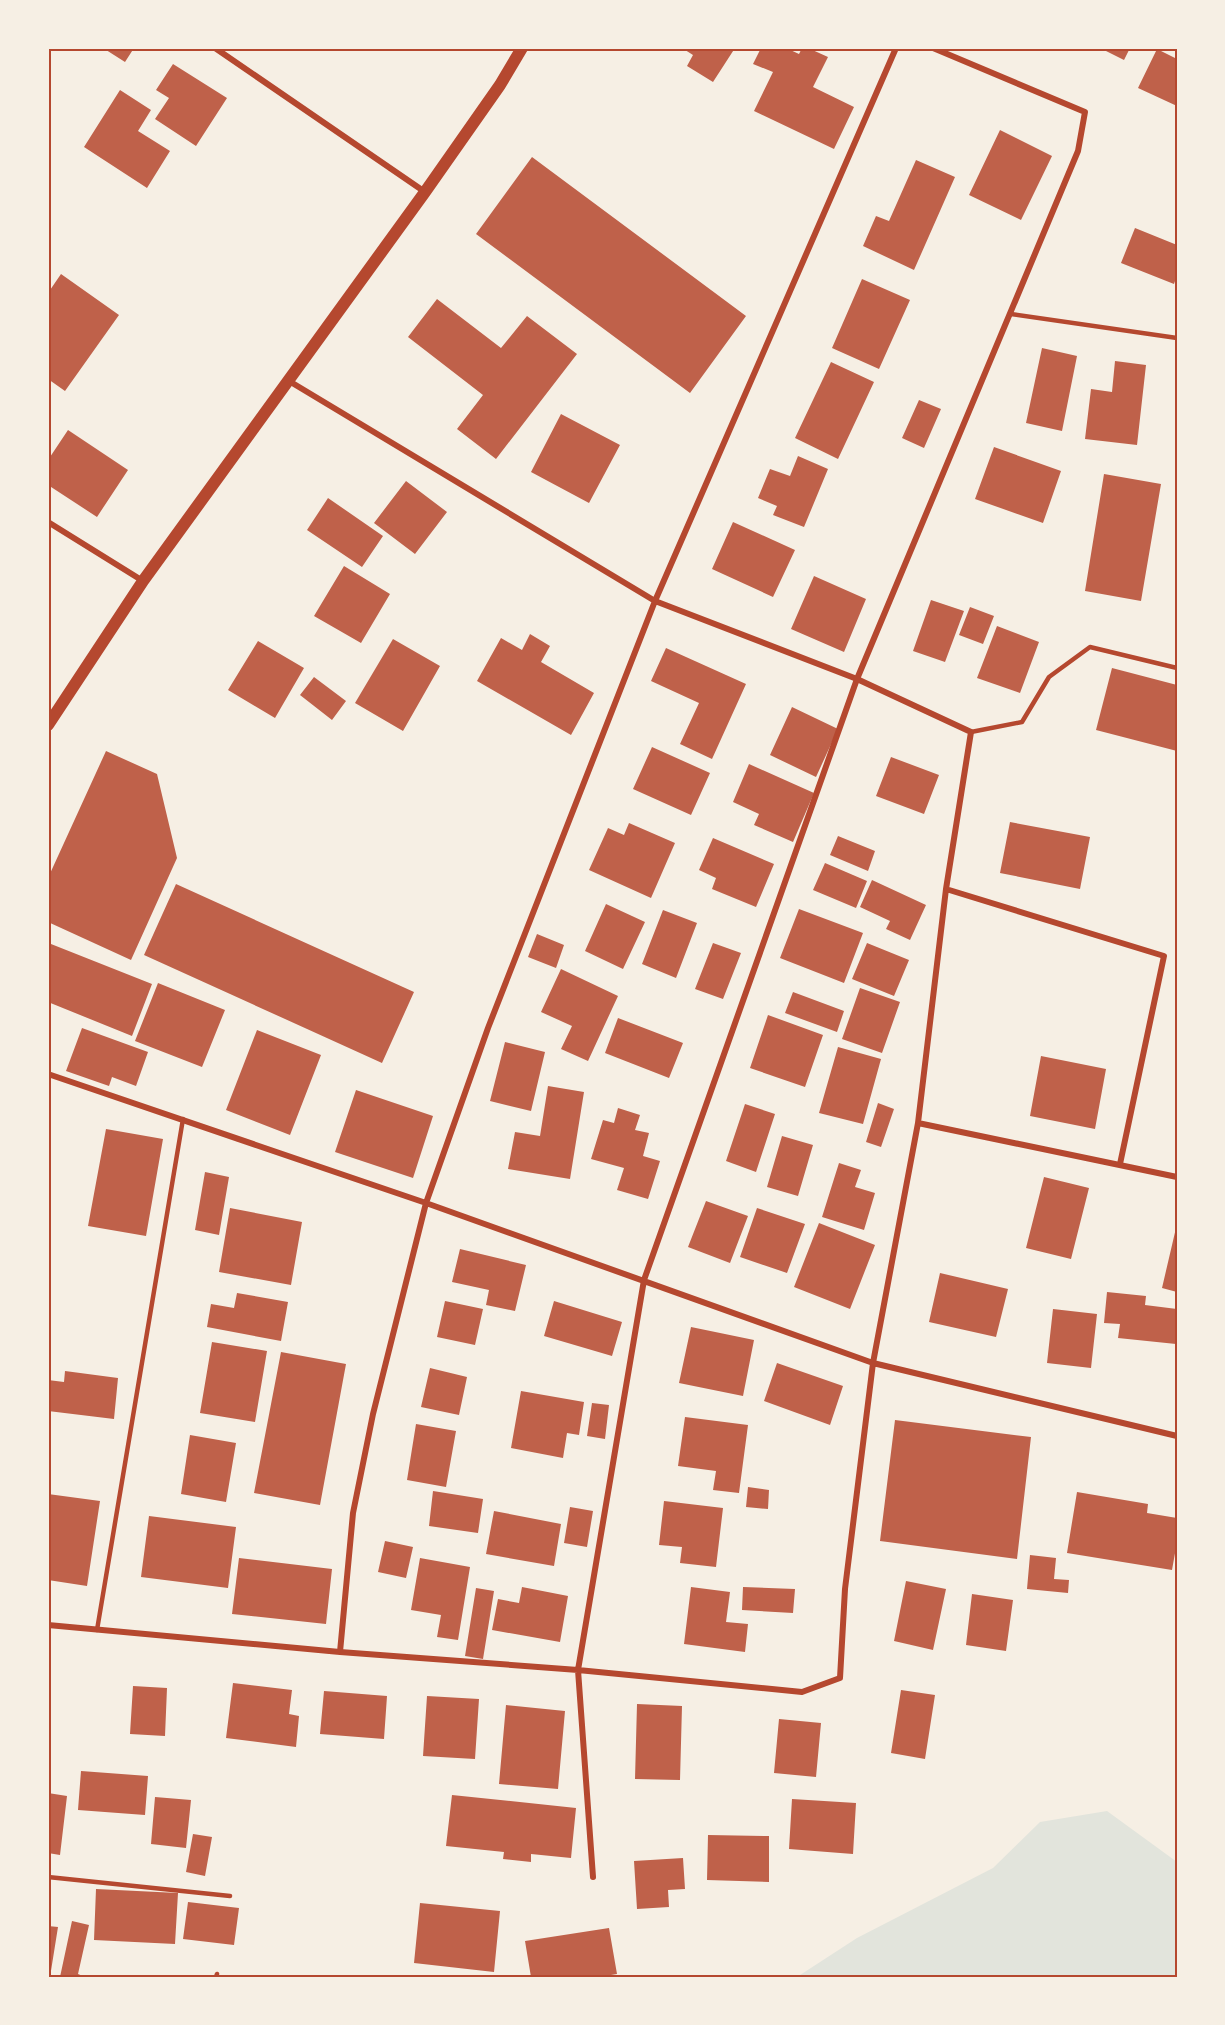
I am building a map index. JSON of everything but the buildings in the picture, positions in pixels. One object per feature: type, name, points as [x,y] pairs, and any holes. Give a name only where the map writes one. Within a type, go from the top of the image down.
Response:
[{"type":"main road","points":[[48,725],[143,581],[425,192],[500,85],[522,48]]},
{"type":"street","points":[[215,48],[425,192]]},
{"type":"street","points":[[340,1652],[353,1513],[373,1414],[426,1203],[488,1028],[655,601],[896,48]]},
{"type":"street","points":[[593,1877],[578,1670],[644,1280],[857,679],[1078,151],[1085,112],[933,48]]},
{"type":"street","points":[[48,1625],[340,1652],[578,1670],[802,1692],[840,1678],[845,1589],[873,1363],[918,1123],[946,889],[971,732],[857,679],[655,601],[289,381]]},
{"type":"street","points":[[48,522],[143,581]]},
{"type":"street","points":[[946,889],[1164,956],[1120,1164]]},
{"type":"street","points":[[48,1074],[426,1203],[873,1363],[1177,1436]]},
{"type":"street","points":[[918,1123],[1177,1177]]},
{"type":"lane","points":[[1011,314],[1177,338]]},
{"type":"lane","points":[[971,732],[1022,722],[1049,677],[1090,647],[1177,668]]},
{"type":"lane","points":[[97,1630],[183,1119]]},
{"type":"lane","points":[[48,1877],[230,1896]]},
{"type":"shaded area","points":[[1107,1811],[1177,1862],[1177,1977],[797,1977],[857,1938],[993,1868],[1040,1822]]}]
